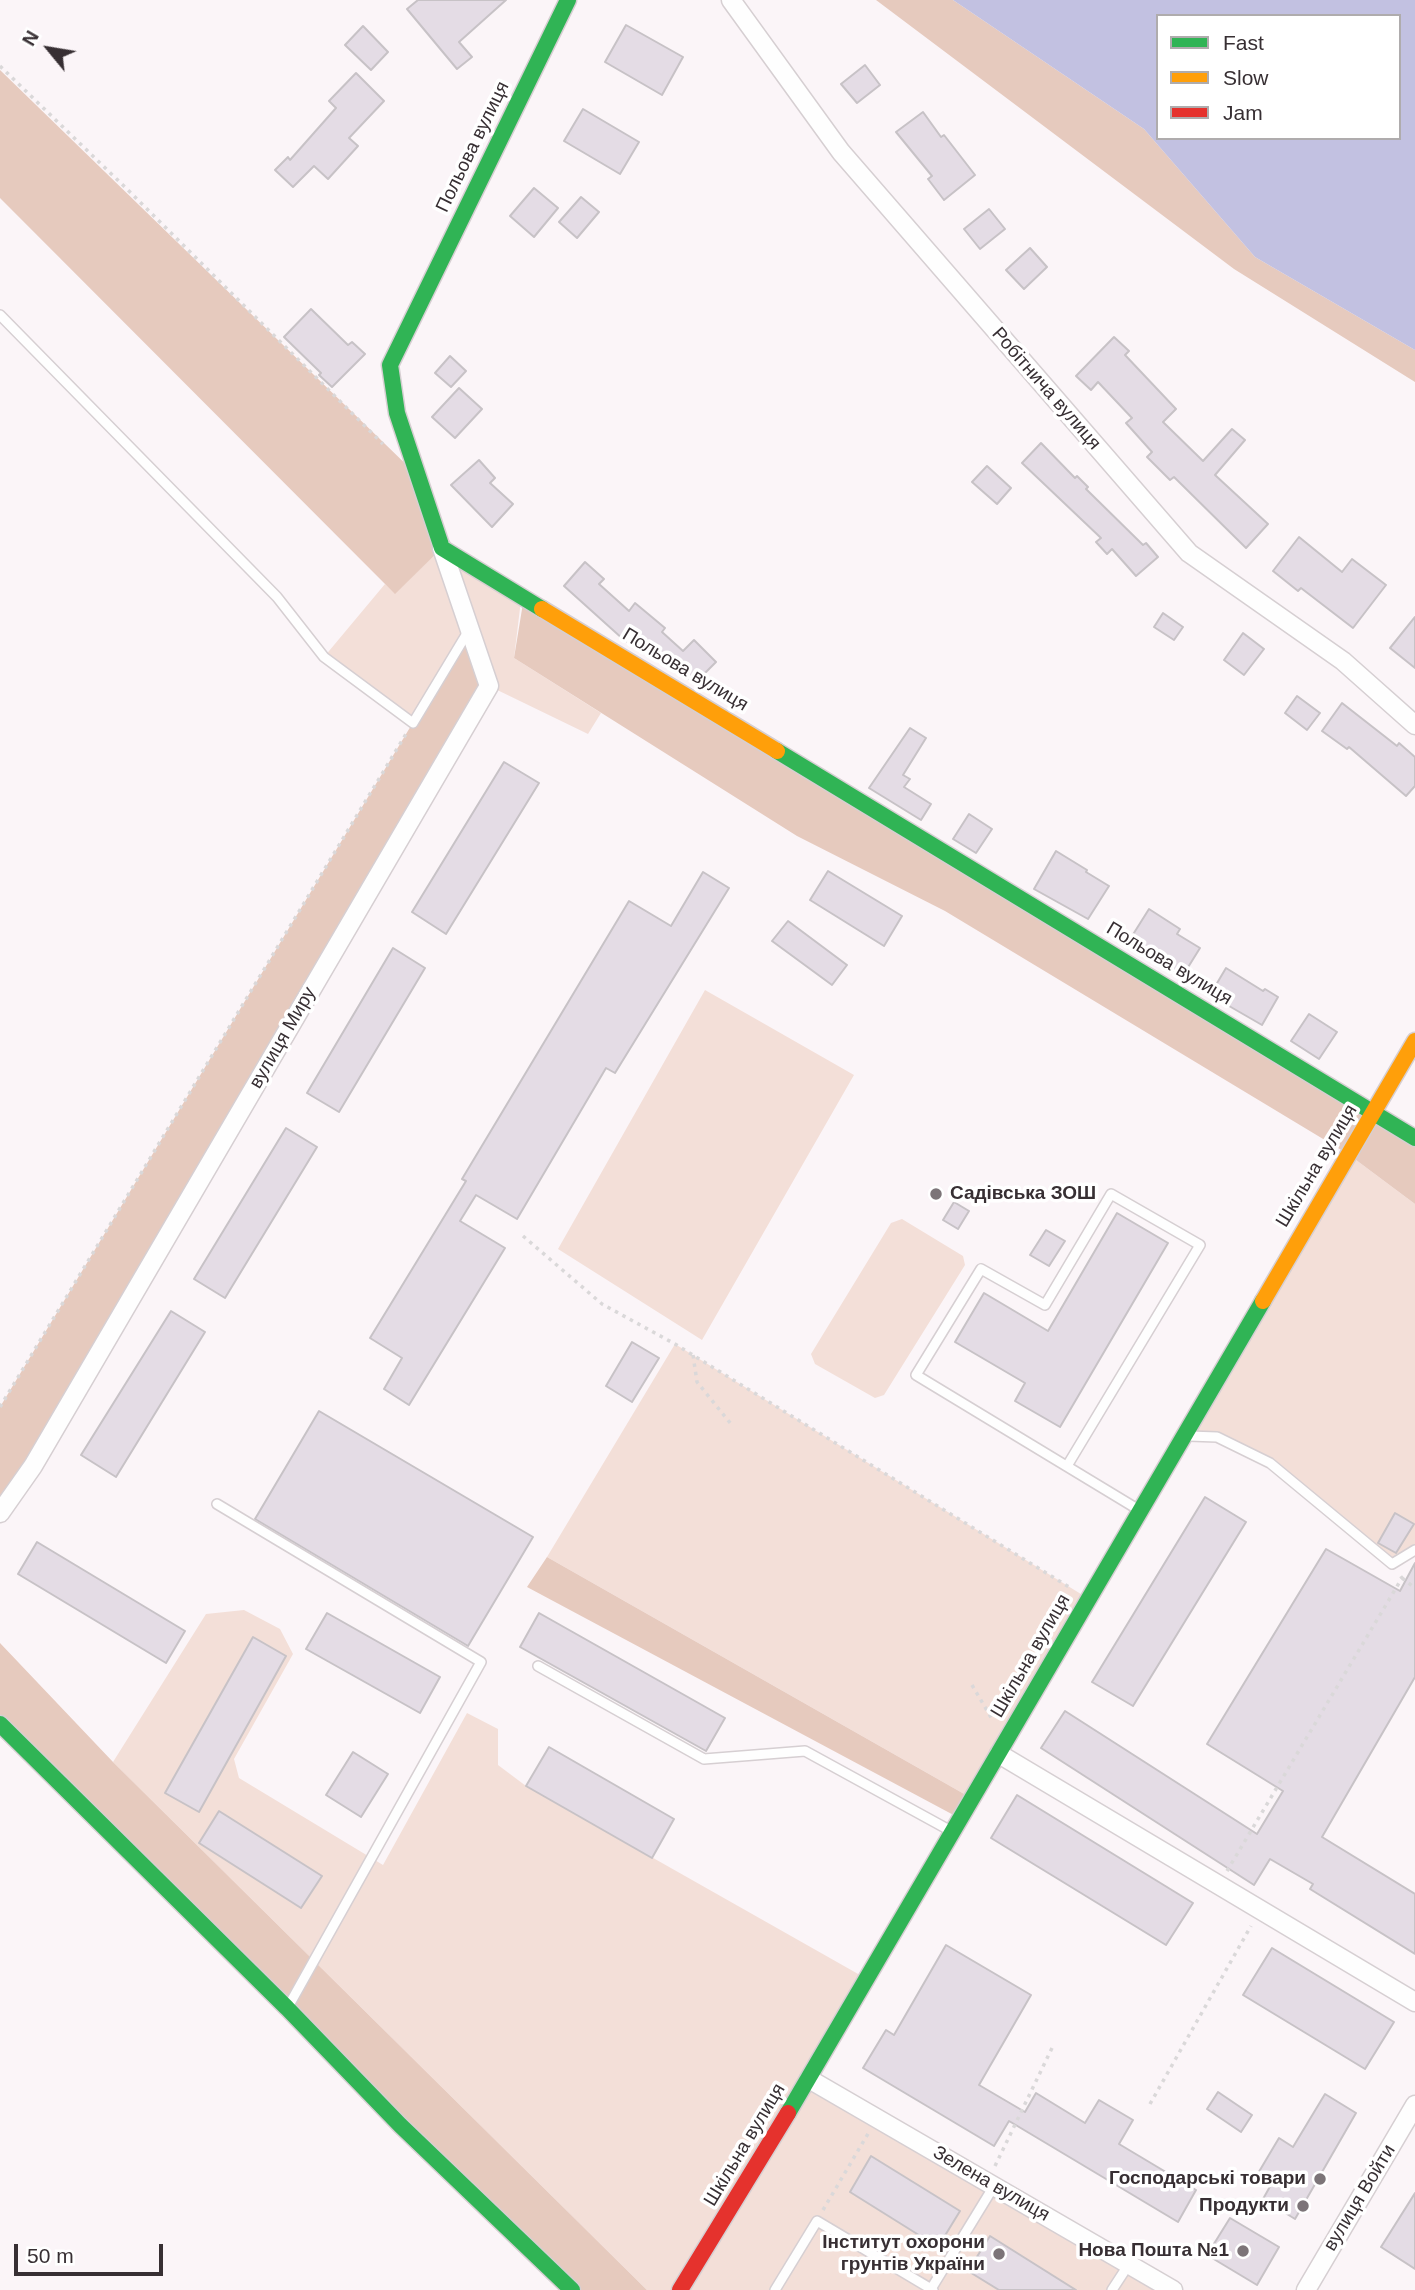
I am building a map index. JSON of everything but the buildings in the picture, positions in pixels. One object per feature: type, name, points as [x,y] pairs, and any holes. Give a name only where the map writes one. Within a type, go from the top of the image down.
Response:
[{"type":"street","name":"Польова вулиця","points":[[568,0],[390,365],[397,413],[442,548],[1415,1138]]},
{"type":"street","name":"Робітнича вулиця","points":[[731,0],[841,152],[1189,554],[1343,661],[1415,725]]},
{"type":"street","name":"вулиця Миру","points":[[0,1513],[33,1466],[489,686],[442,548]]},
{"type":"street","name":"Шкільна вулиця","points":[[680,2290],[809,2079],[1415,1041]]},
{"type":"street","points":[[0,1724],[287,2008],[400,2125],[572,2290]]},
{"type":"street","points":[[1002,1748],[1219,1885],[1415,2002]]},
{"type":"street","name":"Зелена вулиця","points":[[809,2079],[1173,2290]]},
{"type":"street","name":"вулиця Войти","points":[[1306,2290],[1415,2105]]},
{"type":"lane","points":[[0,316],[277,597],[324,657],[413,723],[470,628]]},
{"type":"lane","points":[[1067,1466],[1200,1245],[1111,1194],[1045,1306],[981,1269],[916,1376],[1141,1511]]},
{"type":"lane","points":[[1184,1436],[1217,1437],[1270,1463],[1392,1564],[1415,1550]]},
{"type":"lane","points":[[217,1504],[481,1662],[287,2008]]},
{"type":"lane","points":[[538,1666],[704,1759],[805,1751],[953,1832]]},
{"type":"lane","points":[[775,2290],[817,2221],[932,2290],[994,2186]]},
{"type":"lane","points":[[1112,2290],[1129,2264]]},
{"type":"path","points":[[0,66],[389,450]]},
{"type":"path","points":[[0,1407],[413,723]]},
{"type":"path","points":[[523,1236],[601,1304],[693,1355],[1089,1599]]},
{"type":"path","points":[[693,1355],[697,1382],[731,1424]]},
{"type":"path","points":[[1392,1564],[1402,1578],[1415,1588]]},
{"type":"path","points":[[1219,1885],[1402,1578]]},
{"type":"path","points":[[972,1685],[1002,1748]]},
{"type":"path","points":[[1150,2104],[1260,1909]]},
{"type":"path","points":[[994,2186],[995,2163],[1053,2046]]},
{"type":"path","points":[[817,2221],[877,2119]]},
{"type":"shaded area","points":[[876,0],[953,0],[1144,129],[1255,257],[1415,350],[1415,382],[1234,269]]},
{"type":"shaded area","points":[[0,70],[418,476],[442,548],[395,594],[0,198]]},
{"type":"shaded area","points":[[442,548],[521,600],[514,658],[601,713],[588,734],[489,686],[413,723],[324,657],[385,584],[395,593]]},
{"type":"shaded area","points":[[524,597],[1415,1142],[1415,1204],[1348,1154],[945,911],[797,836],[514,658]]},
{"type":"shaded area","points":[[470,628],[489,686],[0,1514],[0,1407]]},
{"type":"shaded area","points":[[705,990],[854,1075],[702,1340],[558,1249]]},
{"type":"shaded area","points":[[1348,1154],[1415,1204],[1415,1550],[1392,1564],[1270,1463],[1217,1437],[1184,1436]]},
{"type":"shaded area","points":[[902,1219],[963,1256],[965,1265],[884,1395],[875,1398],[815,1364],[811,1354],[891,1223]]},
{"type":"shaded area","points":[[675,1344],[1089,1599],[973,1799],[547,1557]]},
{"type":"shaded area","points":[[547,1557],[973,1799],[961,1819],[527,1587]]},
{"type":"shaded area","points":[[244,1610],[280,1629],[293,1654],[234,1759],[239,1778],[383,1865],[467,1713],[498,1729],[498,1765],[526,1786],[867,1979],[809,2079],[1172,2290],[1076,2290],[990,2236],[969,2271],[998,2290],[647,2290],[113,1762],[206,1614]]},
{"type":"shaded area","points":[[0,1643],[113,1762],[647,2290],[571,2290],[0,1724]]},
{"type":"water","points":[[953,0],[1415,0],[1415,350],[1255,257],[1144,129]]},
{"type":"traffic: fast","points":[[542,609],[442,548],[397,413],[390,365],[568,0]]},
{"type":"traffic: fast","points":[[777,751],[1415,1138]]},
{"type":"traffic: fast","points":[[788,2113],[1263,1301]]},
{"type":"traffic: fast","points":[[0,1724],[287,2008],[400,2125],[572,2290]]},
{"type":"traffic: slow","points":[[542,609],[777,751]]},
{"type":"traffic: slow","points":[[1263,1301],[1415,1041]]},
{"type":"traffic: jam","points":[[680,2290],[788,2113]]},
{"type":"place","name":"Садівська ЗОШ","points":[[936,1194]]},
{"type":"place","name":"Господарські товари","points":[[1320,2179]]},
{"type":"place","name":"Продукти","points":[[1303,2206]]},
{"type":"place","name":"Нова Пошта №1","points":[[1243,2251]]},
{"type":"place","name":"Інститут охорони грунтів України","points":[[999,2254]]}]
